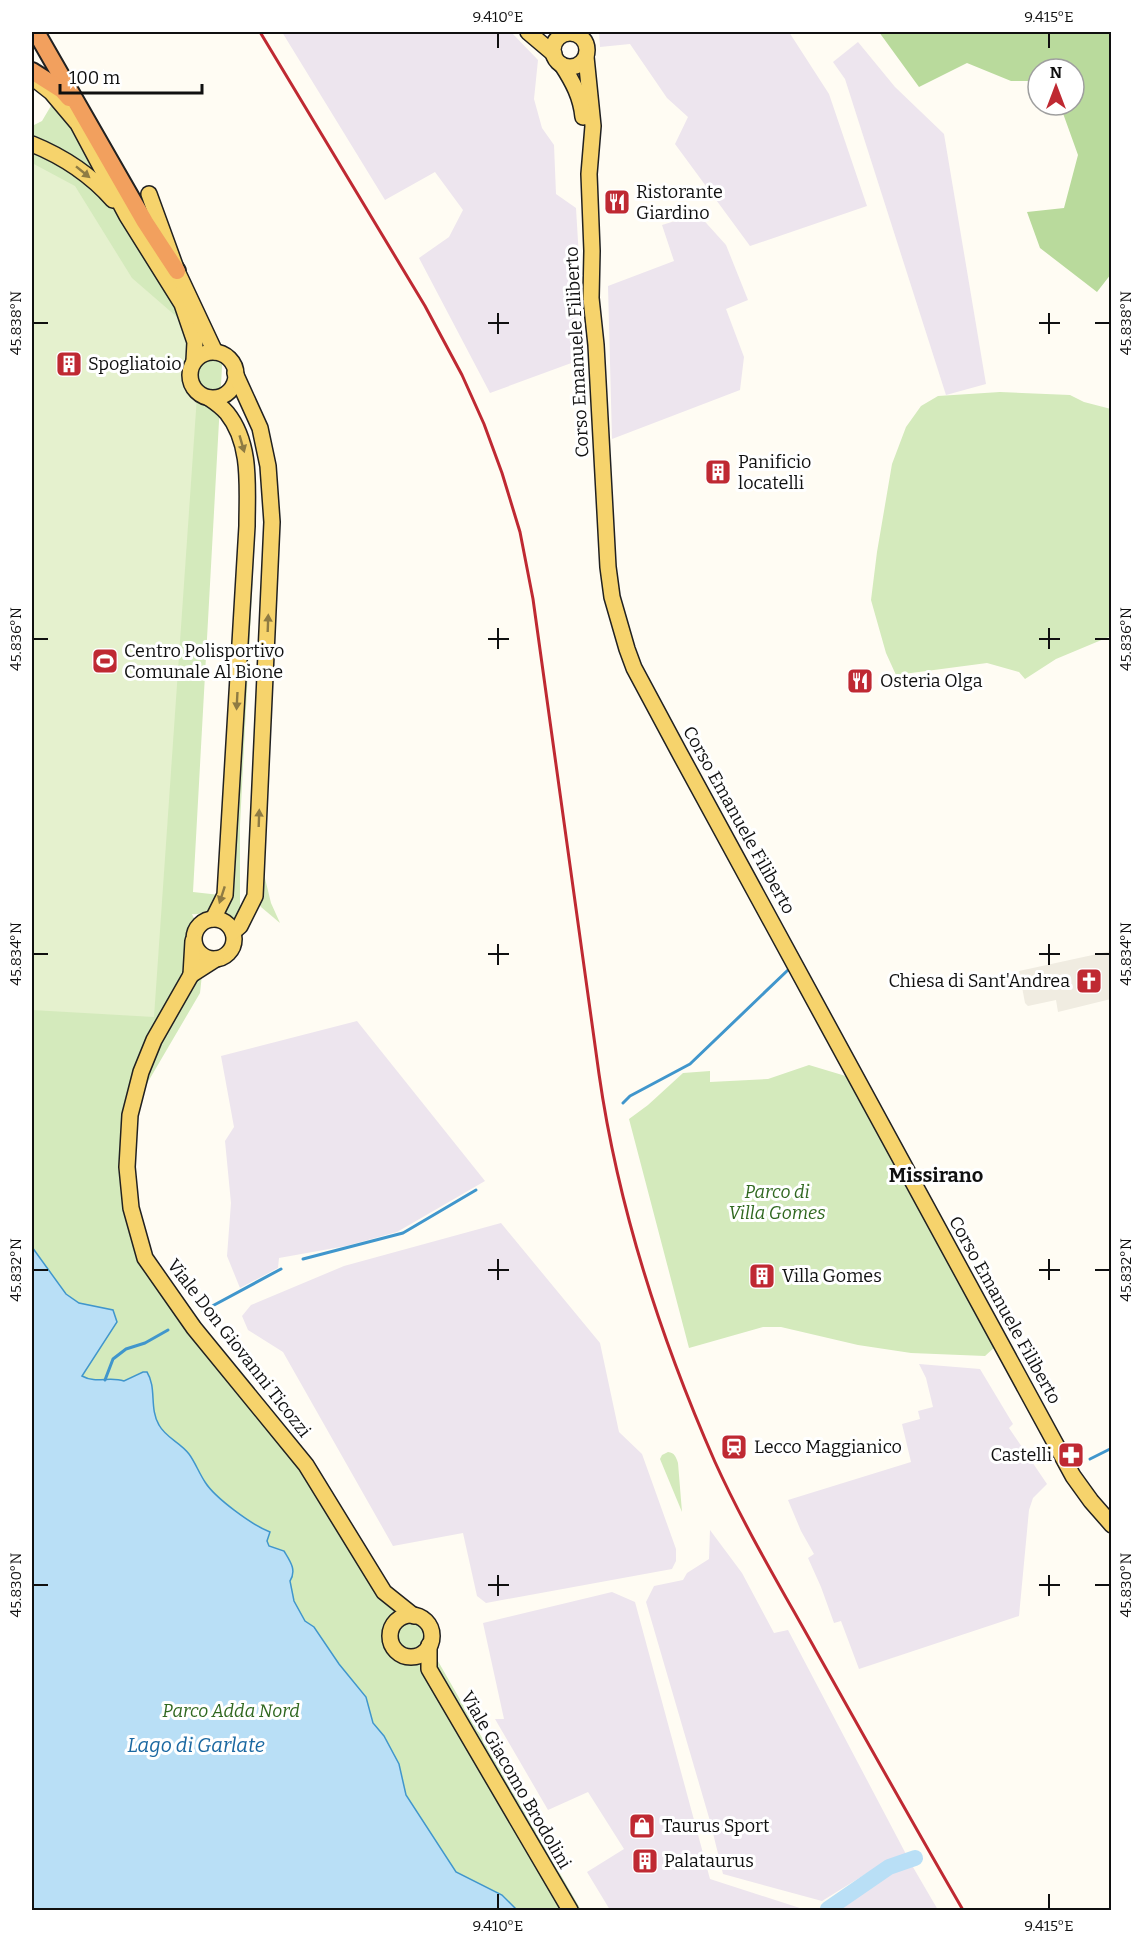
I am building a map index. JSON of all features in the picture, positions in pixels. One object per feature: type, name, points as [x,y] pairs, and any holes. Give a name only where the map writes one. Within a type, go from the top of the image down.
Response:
[{"type":"highway","points":[[36,32],[145,222],[177,271]]},
{"type":"highway","points":[[32,71],[62,90],[84,114]]},
{"type":"main road","points":[[528,32],[558,60],[575,86],[584,120],[583,135],[589,174]]},
{"type":"main road","points":[[540,32],[578,36],[585,44],[582,63],[576,66],[558,60]]},
{"type":"main road","points":[[558,60],[554,44],[566,34]]},
{"type":"main road","name":"Corso Emanuele Filiberto","points":[[585,44],[593,126],[589,174],[592,250],[598,298],[596,345],[608,567],[612,597],[634,668],[1073,1476],[1090,1501],[1112,1525]]},
{"type":"main road","points":[[32,78],[51,92],[78,124],[127,216],[182,304],[195,342],[194,362]]},
{"type":"main road","points":[[32,144],[74,165],[101,187],[127,216]]},
{"type":"main road","points":[[149,194],[177,271],[215,352]]},
{"type":"main road","points":[[213,919],[225,895],[247,514],[247,468],[242,440],[227,413],[202,395],[192,384],[191,368],[194,362],[200,356],[215,352],[233,363],[260,428],[268,466],[272,522],[255,896],[240,926],[233,932]]},
{"type":"main road","points":[[209,398],[224,395],[229,391],[234,385],[236,373]]},
{"type":"main road","points":[[213,919],[225,922],[233,932],[234,938],[228,954],[216,959],[204,957],[195,948],[193,942],[196,929],[200,924],[213,919]]},
{"type":"main road","name":"Viale Don Giovanni Ticozzi","points":[[193,942],[191,975],[154,1040],[141,1072],[130,1115],[127,1167],[131,1208],[145,1258],[194,1328],[306,1465],[384,1592],[414,1616]]},
{"type":"main road","name":"Viale Don Giovanni Ticozzi","points":[[191,975],[216,959]]},
{"type":"main road","name":"Viale Don Giovanni Ticozzi","points":[[384,1592],[391,1629]]},
{"type":"main road","points":[[414,1616],[426,1622],[430,1628],[429,1669],[394,1649],[391,1643],[391,1629],[400,1618],[414,1616]]},
{"type":"main road","points":[[407,1657],[421,1654],[429,1646]]},
{"type":"main road","name":"Viale Giacomo Brodolini","points":[[429,1669],[570,1911]]},
{"type":"shaded area","points":[[282,32],[511,32],[538,60],[534,99],[542,128],[554,145],[556,194],[576,208],[585,358],[490,393],[419,258],[449,237],[463,210],[435,172],[385,200]]},
{"type":"shaded area","points":[[599,32],[789,32],[829,94],[867,206],[750,246],[675,144],[688,117],[667,98],[630,44],[600,47]]},
{"type":"shaded area","points":[[858,42],[895,87],[944,134],[986,384],[946,395],[845,79],[833,62]]},
{"type":"shaded area","points":[[698,214],[726,245],[748,300],[726,309],[744,357],[740,390],[612,439],[608,286],[674,261],[662,225]]},
{"type":"shaded area","points":[[1111,951],[1111,999],[1058,1012],[1056,1000],[1028,1006],[1025,1003],[1019,971]]},
{"type":"shaded area","points":[[357,1021],[485,1181],[397,1232],[346,1246],[279,1258],[278,1268],[240,1288],[227,1256],[231,1203],[225,1141],[234,1127],[221,1056]]},
{"type":"shaded area","points":[[501,1223],[600,1343],[619,1432],[642,1454],[676,1549],[676,1561],[672,1569],[486,1603],[477,1596],[463,1533],[393,1546],[283,1352],[248,1330],[242,1316],[251,1305],[344,1266]]},
{"type":"shaded area","points":[[919,1364],[980,1369],[1013,1424],[1009,1428],[1047,1484],[1033,1498],[1029,1510],[1019,1616],[859,1669],[841,1621],[834,1623],[808,1558],[814,1554],[788,1500],[911,1462],[902,1424],[920,1419],[918,1411],[933,1407],[926,1378]]},
{"type":"shaded area","points":[[710,1530],[742,1573],[774,1633],[788,1630],[907,1856],[885,1862],[822,1901],[723,1874],[710,1821],[646,1602],[654,1586],[683,1580],[687,1573],[709,1559]]},
{"type":"shaded area","points":[[612,1592],[635,1602],[710,1879],[806,1910],[610,1910],[587,1872],[624,1849],[588,1792],[548,1810],[495,1719],[504,1719],[483,1623]]},
{"type":"shaded area","points":[[910,1862],[938,1910],[836,1910],[834,1907],[886,1870]]},
{"type":"green space","points":[[879,32],[1111,32],[1111,274],[1097,292],[1040,248],[1027,212],[1064,208],[1078,155],[1064,117],[1086,117],[1086,57],[1026,57],[1026,81],[1011,81],[967,63],[919,87]]},
{"type":"green space","name":"Parco Adda Nord","points":[[55,99],[103,177],[95,175],[176,274],[223,349],[193,892],[220,895],[209,909],[192,914],[199,929],[204,956],[200,993],[135,1104],[132,1200],[143,1243],[228,1363],[301,1445],[398,1602],[423,1610],[435,1656],[581,1910],[32,1910],[32,126],[42,121]]},
{"type":"green space","name":"Centro Polisportivo Comunale Al Bione","points":[[32,163],[75,186],[132,278],[177,317],[199,367],[154,1017],[32,1010]]},
{"type":"green space","points":[[1000,392],[1070,395],[1084,402],[1111,409],[1111,636],[1056,659],[1025,679],[1019,672],[987,663],[896,675],[886,653],[871,600],[892,464],[906,427],[921,406],[938,396]]},
{"type":"green space","points":[[255,485],[255,535],[240,825],[240,913],[237,922],[223,912]]},
{"type":"green space","points":[[263,870],[271,903],[280,923],[259,904]]},
{"type":"green space","name":"Parco di Villa Gomes","points":[[809,1065],[849,1077],[996,1346],[985,1356],[911,1353],[858,1345],[781,1327],[763,1327],[689,1348],[629,1119],[683,1073],[710,1071],[710,1082],[768,1079]]},
{"type":"green space","points":[[668,1452],[674,1454],[678,1463],[682,1512],[660,1459]]},
{"type":"water","name":"Lago di Garlate","points":[[32,1247],[66,1294],[79,1303],[113,1310],[117,1322],[82,1376],[124,1381],[147,1372],[152,1385],[154,1412],[162,1429],[189,1454],[205,1482],[217,1496],[244,1517],[270,1532],[267,1541],[269,1546],[284,1551],[293,1569],[290,1581],[294,1601],[305,1621],[314,1627],[339,1664],[366,1697],[373,1723],[384,1736],[399,1764],[406,1795],[456,1872],[502,1895],[517,1910],[32,1910]]},
{"type":"waterway","points":[[623,1103],[630,1096],[690,1064],[788,970]]},
{"type":"waterway","points":[[303,1259],[403,1233],[476,1190]]},
{"type":"waterway","points":[[203,1311],[281,1269]]},
{"type":"waterway","points":[[105,1380],[113,1359],[126,1349],[145,1343],[168,1330]]},
{"type":"waterway","points":[[1090,1459],[1112,1448]]},
{"type":"waterway","points":[[828,1909],[889,1867],[915,1858]]},
{"type":"railway","points":[[260,32],[425,306],[462,375],[484,424],[502,473],[520,532],[533,599],[607,1124],[644,1272],[677,1368],[715,1462],[750,1533],[963,1910]]},
{"type":"place","name":"Ristorante Giardino","points":[[617,202]]},
{"type":"place","name":"Spogliatoio","points":[[69,364]]},
{"type":"place","name":"Panificio locatelli","points":[[718,472]]},
{"type":"place","name":"Centro Polisportivo Comunale Al Bione","points":[[105,661]]},
{"type":"place","name":"Osteria Olga","points":[[860,681]]},
{"type":"place","name":"Chiesa di Sant'Andrea","points":[[1089,981]]},
{"type":"place","name":"Villa Gomes","points":[[762,1276]]},
{"type":"place","name":"Lecco Maggianico","points":[[734,1447]]},
{"type":"place","name":"Castelli","points":[[1071,1455]]},
{"type":"place","name":"Taurus Sport","points":[[642,1826]]},
{"type":"place","name":"Palataurus","points":[[645,1861]]},
{"type":"district","name":"Missirano","points":[[936,1175]]}]
